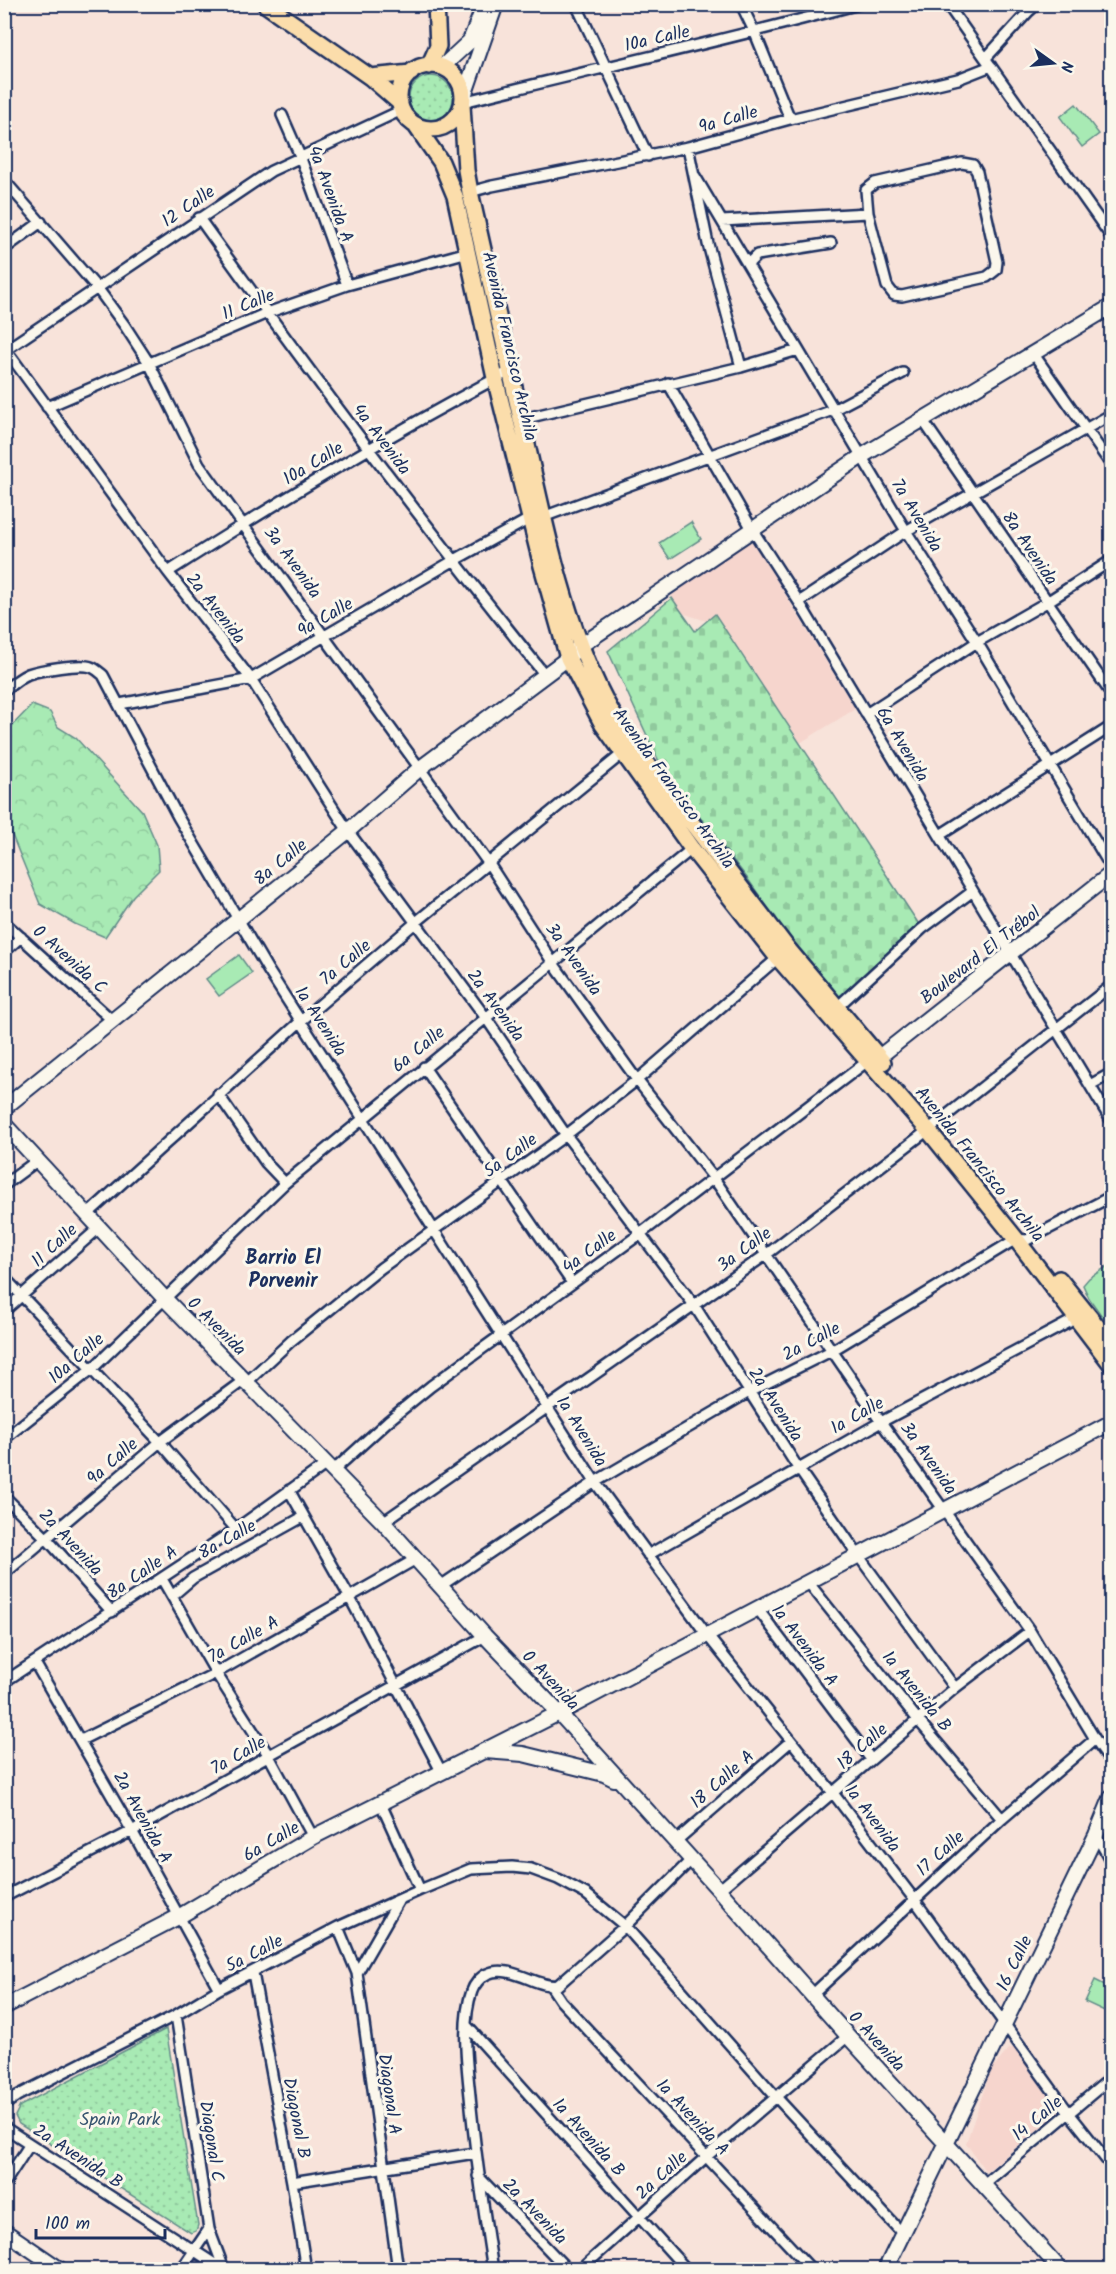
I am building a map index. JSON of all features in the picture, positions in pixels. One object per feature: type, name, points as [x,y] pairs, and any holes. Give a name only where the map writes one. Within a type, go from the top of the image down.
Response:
[{"type":"main road","points":[[265,4],[370,77],[401,106],[416,126],[428,129],[441,128],[452,122],[463,102],[463,91],[455,76],[435,66],[411,73],[370,77]]},
{"type":"main road","points":[[435,66],[438,46],[436,4]]},
{"type":"main road","points":[[401,106],[401,87],[411,73]]},
{"type":"main road","name":"Avenida Francisco Archila","points":[[463,102],[466,170],[470,192],[510,370],[514,421],[568,658],[603,725],[628,750],[783,953],[874,1059],[1022,1239],[1082,1316],[1112,1365]]},
{"type":"main road","name":"Avenida Francisco Archila","points":[[416,126],[441,162],[452,187],[495,378],[514,421]]},
{"type":"main road","name":"Avenida Francisco Archila","points":[[537,518],[580,646],[628,750]]},
{"type":"main road","name":"Avenida Francisco Archila","points":[[1082,1316],[1112,1345]]},
{"type":"street","points":[[435,66],[470,41],[485,4]]},
{"type":"street","points":[[463,102],[496,4]]},
{"type":"street","points":[[576,4],[648,156]]},
{"type":"street","points":[[741,4],[790,118]]},
{"type":"street","name":"10a Calle","points":[[463,102],[755,33],[859,4]]},
{"type":"street","points":[[947,4],[1112,238]]},
{"type":"street","name":"9a Calle","points":[[470,192],[688,147],[790,118],[958,80],[989,62],[1028,12],[1037,4]]},
{"type":"street","name":"12 Calle","points":[[5,349],[98,289],[271,171],[401,106]]},
{"type":"street","name":"4a Avenida A","points":[[282,115],[300,156],[346,285]]},
{"type":"street","points":[[688,147],[708,244],[741,367]]},
{"type":"street","points":[[970,163],[977,172],[996,270],[987,277],[902,296],[894,295],[887,286],[868,213],[865,194],[871,184],[970,163]]},
{"type":"street","name":"7a Avenida","points":[[695,176],[833,410],[977,642],[1112,871]]},
{"type":"street","name":"3a Avenida","points":[[4,180],[98,289],[148,363],[199,464],[489,864],[553,963],[637,1080],[713,1177],[881,1422],[1030,1632],[1112,1763]]},
{"type":"street","points":[[722,221],[868,213]]},
{"type":"street","name":"4a Avenida","points":[[199,218],[368,449],[453,561],[545,675]]},
{"type":"street","points":[[4,249],[41,222]]},
{"type":"street","points":[[748,264],[757,255],[831,243]]},
{"type":"street","name":"11 Calle","points":[[47,407],[267,312],[346,285],[468,252]]},
{"type":"street","name":"8a Calle","points":[[4,1108],[348,831],[419,769],[568,658],[580,646],[862,456],[1112,306]]},
{"type":"street","name":"2a Avenida","points":[[5,349],[168,573],[251,679],[348,831],[486,1018],[566,1135],[694,1305],[798,1468],[955,1688]]},
{"type":"street","points":[[514,421],[741,367],[798,350]]},
{"type":"street","points":[[1033,353],[1112,466]]},
{"type":"street","name":"10a Calle","points":[[168,573],[242,524],[368,449],[510,370]]},
{"type":"street","name":"9a Calle","points":[[120,705],[251,679],[453,561],[537,518],[833,410],[903,373]]},
{"type":"street","name":"6a Avenida","points":[[668,383],[752,529],[799,602],[1112,1122]]},
{"type":"street","points":[[799,602],[906,531],[1112,414]]},
{"type":"street","name":"8a Avenida","points":[[922,418],[1112,695]]},
{"type":"street","points":[[866,714],[977,642],[1112,561]]},
{"type":"street","name":"1a Avenida","points":[[4,691],[14,681],[29,674],[84,665],[93,667],[103,675],[178,817],[238,919],[595,1482],[707,1635],[914,1899],[1069,2113],[1112,2167]]},
{"type":"street","points":[[939,835],[1112,726]]},
{"type":"street","name":"7a Calle","points":[[88,1214],[218,1094],[415,923],[628,750]]},
{"type":"street","name":"6a Calle","points":[[165,1299],[285,1183],[698,844]]},
{"type":"street","name":"Boulevard El Trébol","points":[[874,1059],[1011,954],[1112,871]]},
{"type":"street","points":[[832,1012],[922,929],[973,891]]},
{"type":"street","name":"0 Avenida C","points":[[4,922],[113,1020]]},
{"type":"street","points":[[4,952],[21,937]]},
{"type":"street","name":"5a Calle","points":[[247,1382],[340,1301],[637,1080],[783,953]]},
{"type":"street","name":"3a Calle","points":[[383,1522],[767,1254],[1112,985]]},
{"type":"street","name":"4a Calle","points":[[328,1468],[431,1386],[874,1059]]},
{"type":"street","points":[[424,1067],[572,1283]]},
{"type":"street","points":[[1090,1085],[1112,1073]]},
{"type":"street","points":[[218,1094],[266,1163],[285,1183]]},
{"type":"street","name":"0 Avenida","points":[[4,1124],[165,1299],[383,1522],[439,1587],[558,1713],[1061,2270]]},
{"type":"street","points":[[4,1185],[38,1160]]},
{"type":"street","name":"2a Calle","points":[[439,1587],[595,1482],[749,1392],[833,1350],[1022,1239],[1112,1196]]},
{"type":"street","name":"11 Calle","points":[[4,1311],[99,1228]]},
{"type":"street","points":[[4,1277],[160,1442],[237,1529]]},
{"type":"street","name":"10a Calle","points":[[4,1439],[92,1369],[165,1299]]},
{"type":"street","name":"1a Calle","points":[[648,1555],[881,1422],[1082,1316]]},
{"type":"street","name":"9a Calle","points":[[4,1574],[160,1442],[240,1383],[247,1382]]},
{"type":"street","name":"6a Calle","points":[[4,2007],[180,1916],[313,1837],[485,1752],[1112,1422]]},
{"type":"street","name":"8a Calle A","points":[[4,1682],[237,1529],[289,1490],[328,1468]]},
{"type":"street","points":[[289,1490],[350,1598],[442,1773]]},
{"type":"street","name":"2a Avenida","points":[[4,1496],[47,1539],[112,1612]]},
{"type":"street","name":"8a Calle","points":[[172,1596],[193,1578],[303,1517]]},
{"type":"street","name":"7a Calle A","points":[[81,1740],[216,1673],[416,1559]]},
{"type":"street","points":[[162,1579],[216,1673],[269,1756],[313,1837]]},
{"type":"street","name":"1a Avenida B","points":[[808,1582],[918,1720],[1002,1819]]},
{"type":"street","name":"1a Avenida A","points":[[758,1608],[870,1758]]},
{"type":"street","name":"18 Calle","points":[[719,1890],[833,1793],[870,1758],[955,1688],[1030,1632]]},
{"type":"street","name":"7a Calle","points":[[4,1898],[132,1831],[484,1636]]},
{"type":"street","name":"2a Avenida A","points":[[35,1663],[81,1740],[219,1989]]},
{"type":"street","name":"17 Calle","points":[[812,1995],[1002,1819],[1095,1739]]},
{"type":"street","name":"18 Calle A","points":[[675,1842],[791,1741]]},
{"type":"street","points":[[485,1752],[523,1754],[604,1773],[619,1781]]},
{"type":"street","name":"16 Calle","points":[[885,2270],[1096,1835],[1112,1796]]},
{"type":"street","points":[[381,1804],[420,1890]]},
{"type":"street","points":[[1096,1835],[1112,1863]]},
{"type":"street","points":[[493,2270],[477,2175],[466,2062],[467,2026],[471,1994],[475,1985],[488,1974],[508,1973],[551,1986],[564,1982],[625,1926],[691,1860]]},
{"type":"street","name":"5a Calle","points":[[4,2105],[17,2096],[176,2015],[219,1989],[338,1927],[471,1869],[512,1867],[531,1869],[558,1879],[586,1894],[625,1926]]},
{"type":"street","points":[[357,1973],[399,1900]]},
{"type":"street","points":[[625,1926],[777,2098],[902,2233]]},
{"type":"street","name":"Diagonal A","points":[[338,1927],[357,1973],[398,2270]]},
{"type":"street","name":"Diagonal B","points":[[253,1973],[306,2270]]},
{"type":"street","name":"1a Avenida A","points":[[551,1986],[561,2001],[812,2270]]},
{"type":"street","name":"Diagonal C","points":[[176,2015],[209,2229],[224,2269]]},
{"type":"street","name":"1a Avenida B","points":[[467,2026],[687,2270]]},
{"type":"street","name":"2a Calle","points":[[580,2270],[707,2156],[848,2036]]},
{"type":"street","name":"14 Calle","points":[[984,2184],[1112,2077]]},
{"type":"street","name":"2a Avenida B","points":[[4,2127],[224,2269]]},
{"type":"street","points":[[4,2184],[30,2144]]},
{"type":"street","points":[[292,2182],[475,2153]]},
{"type":"street","name":"2a Avenida","points":[[477,2175],[568,2270]]},
{"type":"street","points":[[181,2270],[209,2229]]},
{"type":"street","points":[[4,2231],[61,2270]]},
{"type":"shaded area","points":[[743,541],[754,543],[855,709],[800,743],[716,615],[707,621],[682,613],[672,598],[672,591]]},
{"type":"shaded area","points":[[1010,2048],[1018,2048],[1060,2111],[986,2172],[966,2143],[991,2070]]},
{"type":"green space","points":[[431,76],[440,77],[447,82],[452,89],[452,107],[447,114],[440,119],[431,120],[422,119],[415,114],[410,107],[409,98],[410,89],[415,82],[422,77]]},
{"type":"green space","points":[[1076,104],[1099,134],[1082,147],[1060,117]]},
{"type":"green space","points":[[691,522],[701,539],[670,559],[659,543]]},
{"type":"green space","points":[[672,598],[695,631],[715,614],[922,929],[838,1007],[747,878],[663,770],[608,651]]},
{"type":"green space","points":[[32,705],[50,712],[58,727],[76,738],[142,811],[157,845],[159,870],[133,896],[105,937],[75,924],[40,904],[5,818],[5,733]]},
{"type":"green space","points":[[239,955],[252,973],[219,996],[206,979]]},
{"type":"green space","points":[[1111,1264],[1111,1329],[1089,1298],[1083,1285],[1089,1278]]},
{"type":"green space","points":[[1095,1980],[1111,1988],[1111,2014],[1085,2002]]},
{"type":"green space","name":"Spain Park","points":[[166,2029],[198,2225],[196,2231],[191,2233],[19,2124],[15,2116],[20,2106]]},
{"type":"district","name":"Barrio El Porvenir","points":[[283,1268]]}]
